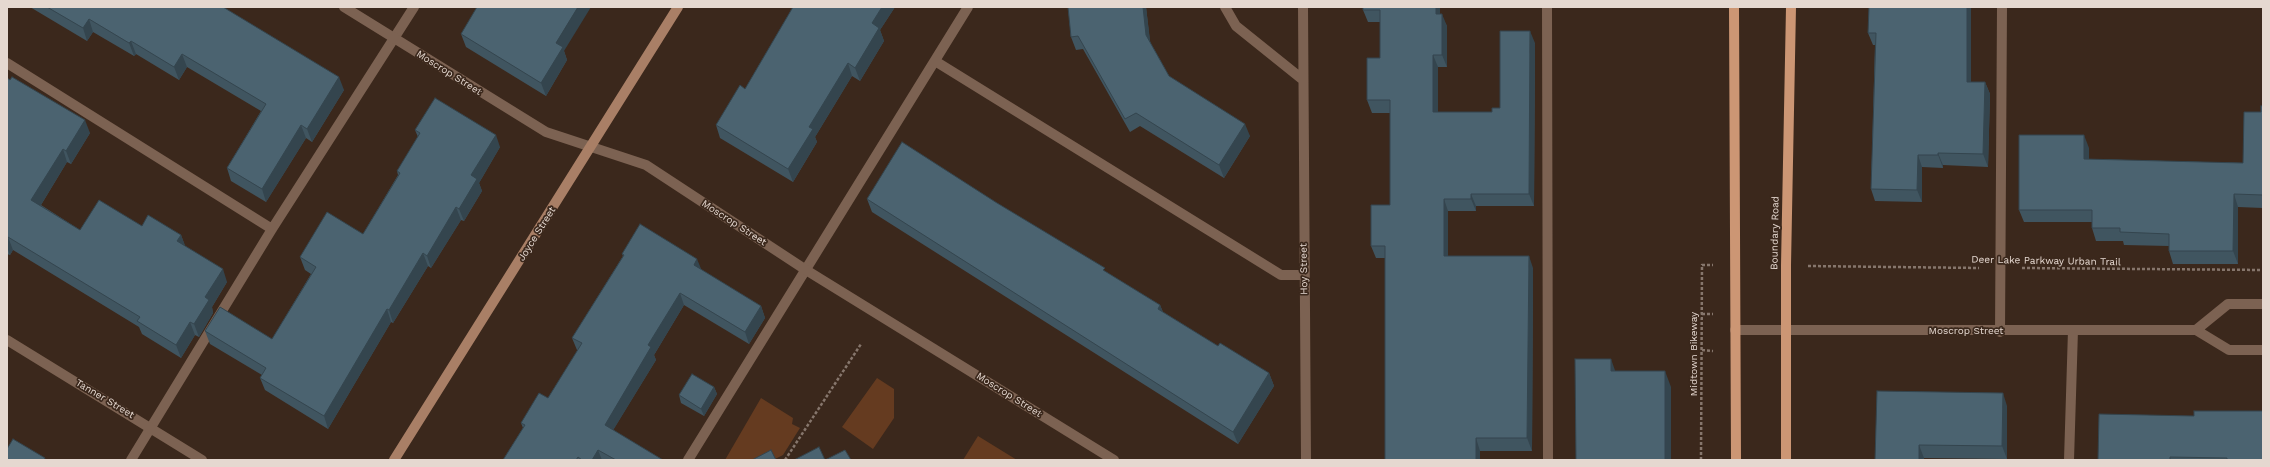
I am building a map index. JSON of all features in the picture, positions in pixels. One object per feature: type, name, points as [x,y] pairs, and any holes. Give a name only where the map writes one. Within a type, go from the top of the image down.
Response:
[{"type":"main road","name":"Joyce Street","points":[[394,460],[678,7]]},
{"type":"main road","points":[[1734,7],[1736,460]]},
{"type":"main road","name":"Boundary Road","points":[[1786,460],[1786,329],[1792,7]]},
{"type":"street","name":"Moscrop Street","points":[[344,7],[393,39],[546,132],[646,166],[806,270],[1114,460]]},
{"type":"street","points":[[131,460],[272,229],[414,7]]},
{"type":"street","points":[[688,460],[968,7]]},
{"type":"street","points":[[1225,7],[1236,26],[1302,79]]},
{"type":"street","name":"Hoy Street","points":[[1303,7],[1302,79],[1306,460]]},
{"type":"street","points":[[1547,7],[1548,460]]},
{"type":"street","points":[[2000,332],[2002,7]]},
{"type":"street","points":[[935,61],[1281,275],[1304,275]]},
{"type":"street","points":[[7,63],[272,229]]},
{"type":"street","points":[[2263,304],[2228,304],[2196,330],[2229,350],[2263,350]]},
{"type":"street","name":"Moscrop Street","points":[[1735,330],[1786,329],[2000,332],[2073,330],[2196,330]]},
{"type":"street","points":[[2069,460],[2073,330]]},
{"type":"street","name":"Tanner Street","points":[[7,340],[202,460]]},
{"type":"path","name":"Midtown Bikeway","points":[[1701,460],[1702,265],[1719,265]]},
{"type":"path","name":"Deer Lake Parkway Urban Trail","points":[[1828,266],[2263,270]]},
{"type":"path","points":[[784,460],[861,344]]},
{"type":"shaded area","points":[[877,378],[894,389],[894,418],[873,449],[842,427]]},
{"type":"shaded area","points":[[761,398],[793,418],[792,424],[800,428],[783,455],[773,460],[725,460]]},
{"type":"shaded area","points":[[978,436],[1017,460],[963,460]]},
{"type":"building","points":[[47,7],[223,7],[339,77],[307,129],[301,125],[262,189],[227,168],[266,104],[182,54],[174,67],[131,41],[129,43],[89,19],[83,28]]},
{"type":"building","points":[[477,7],[578,7],[556,43],[563,47],[541,83],[461,34]]},
{"type":"building","points":[[793,7],[882,7],[872,23],[879,28],[855,68],[848,63],[809,127],[813,129],[788,169],[716,125],[740,85],[745,89]]},
{"type":"building","points":[[1068,7],[1143,7],[1146,35],[1169,76],[1245,124],[1219,165],[1136,113],[1125,119],[1078,36],[1071,37]]},
{"type":"building","points":[[1363,7],[1436,7],[1436,14],[1442,14],[1442,55],[1433,55],[1433,112],[1492,112],[1492,108],[1500,108],[1500,31],[1530,31],[1529,194],[1471,194],[1471,199],[1444,199],[1444,256],[1529,256],[1527,438],[1476,438],[1476,460],[1385,460],[1385,246],[1371,246],[1371,205],[1390,205],[1390,100],[1367,100],[1367,58],[1380,58],[1380,10],[1363,10]]},
{"type":"building","points":[[1869,7],[1967,7],[1967,82],[1985,82],[1983,154],[1938,153],[1938,155],[1918,155],[1917,190],[1871,189],[1876,33],[1868,33]]},
{"type":"building","points":[[12,77],[85,120],[66,151],[63,149],[31,200],[80,230],[99,200],[142,226],[148,215],[181,235],[177,241],[223,269],[205,297],[209,300],[194,324],[190,322],[176,345],[137,321],[140,317],[8,237],[7,239],[7,78],[10,80]]},
{"type":"building","points":[[435,98],[496,135],[471,175],[477,179],[459,209],[456,207],[427,256],[423,253],[389,310],[387,309],[324,416],[260,378],[266,368],[205,331],[220,307],[272,339],[316,267],[300,257],[327,212],[363,234],[400,173],[397,171],[420,133],[415,130]]},
{"type":"building","points":[[2261,106],[2263,106],[2263,195],[2234,194],[2233,251],[2169,251],[2169,234],[2120,232],[2120,228],[2092,228],[2092,210],[2019,210],[2019,135],[2084,135],[2084,159],[2243,163],[2244,112],[2261,112]]},
{"type":"building","points":[[902,142],[997,203],[1105,268],[1103,270],[1160,305],[1158,309],[1218,346],[1220,343],[1269,373],[1233,432],[867,199]]},
{"type":"building","points":[[640,224],[697,259],[694,265],[761,306],[745,332],[680,293],[648,345],[651,347],[605,425],[663,460],[616,460],[598,450],[592,460],[582,460],[578,457],[576,460],[503,460],[525,425],[521,423],[539,393],[548,398],[582,343],[572,338],[624,255],[622,254]]},
{"type":"building","points":[[1575,359],[1611,359],[1611,371],[1665,371],[1665,460],[1576,460]]},
{"type":"building","points":[[692,374],[714,387],[701,409],[679,395]]},
{"type":"building","points":[[1877,391],[2003,393],[2002,446],[1919,445],[1919,460],[1875,460]]},
{"type":"building","points":[[2194,411],[2263,411],[2263,460],[2170,457],[2170,460],[2098,460],[2099,414],[2194,416]]},
{"type":"building","points":[[13,439],[45,458],[44,460],[7,460],[7,449]]},
{"type":"building","points":[[819,447],[825,460],[794,460]]},
{"type":"building","points":[[771,450],[776,460],[752,460]]},
{"type":"building","points":[[845,450],[851,460],[825,460]]}]
